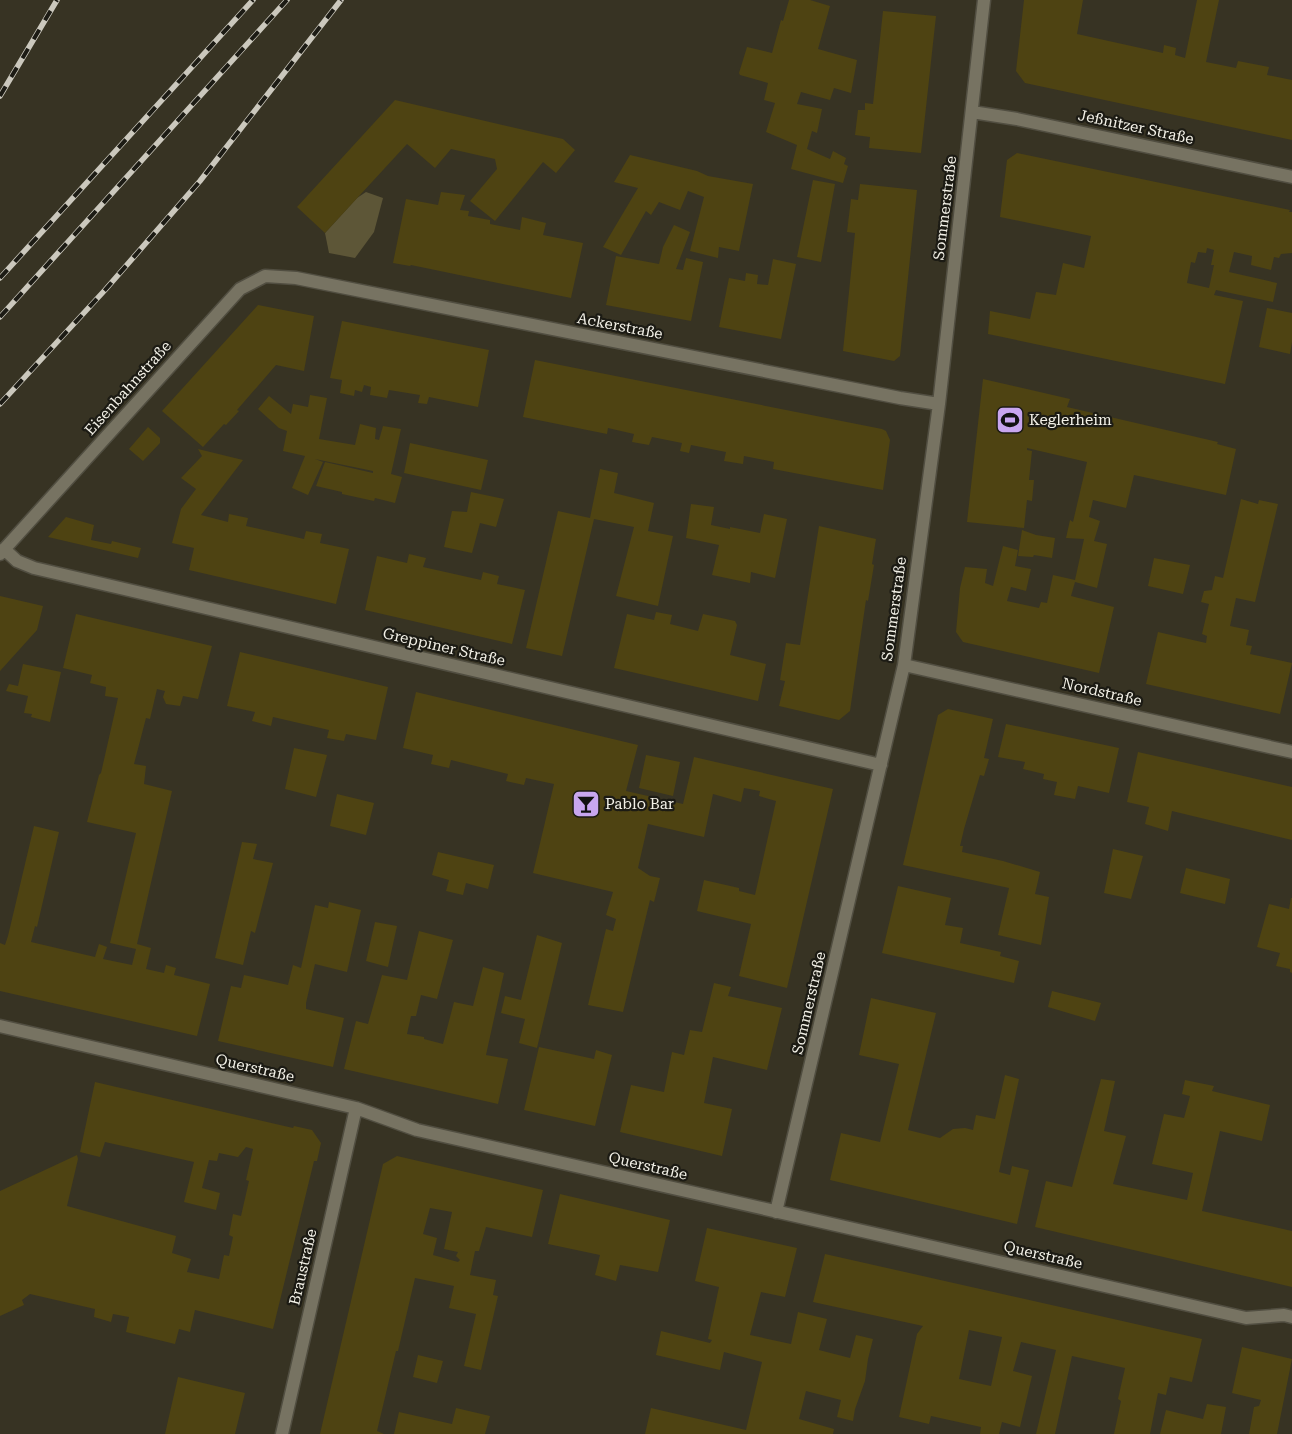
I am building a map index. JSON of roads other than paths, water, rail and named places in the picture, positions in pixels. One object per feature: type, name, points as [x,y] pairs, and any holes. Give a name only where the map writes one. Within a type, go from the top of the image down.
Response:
[{"type":"street","name":"Sommerstraße","points":[[776,1212],[904,665],[939,404],[984,0]]},
{"type":"street","name":"Jeßnitzer Straße","points":[[972,112],[1017,119],[1292,177]]},
{"type":"street","name":"Eisenbahnstraße","points":[[2,552],[240,289],[265,276],[296,278]]},
{"type":"street","name":"Ackerstraße","points":[[296,278],[890,396],[939,404]]},
{"type":"street","name":"Greppiner Straße","points":[[2,552],[34,568],[881,765]]},
{"type":"street","name":"Nordstraße","points":[[904,665],[1292,752]]},
{"type":"street","name":"Querstraße","points":[[0,1026],[356,1108],[416,1130],[1246,1318],[1284,1315],[1292,1317]]},
{"type":"street","name":"Braustraße","points":[[282,1434],[356,1108]]},
{"type":"railway","points":[[0,96],[57,0]]},
{"type":"railway","points":[[0,278],[253,0]]},
{"type":"railway","points":[[0,317],[287,0]]},
{"type":"railway","points":[[0,404],[105,290],[200,181],[341,0]]},
{"type":"place","name":"Keglerheim","points":[[1010,420]]},
{"type":"place","name":"Pablo Bar","points":[[586,804]]}]
